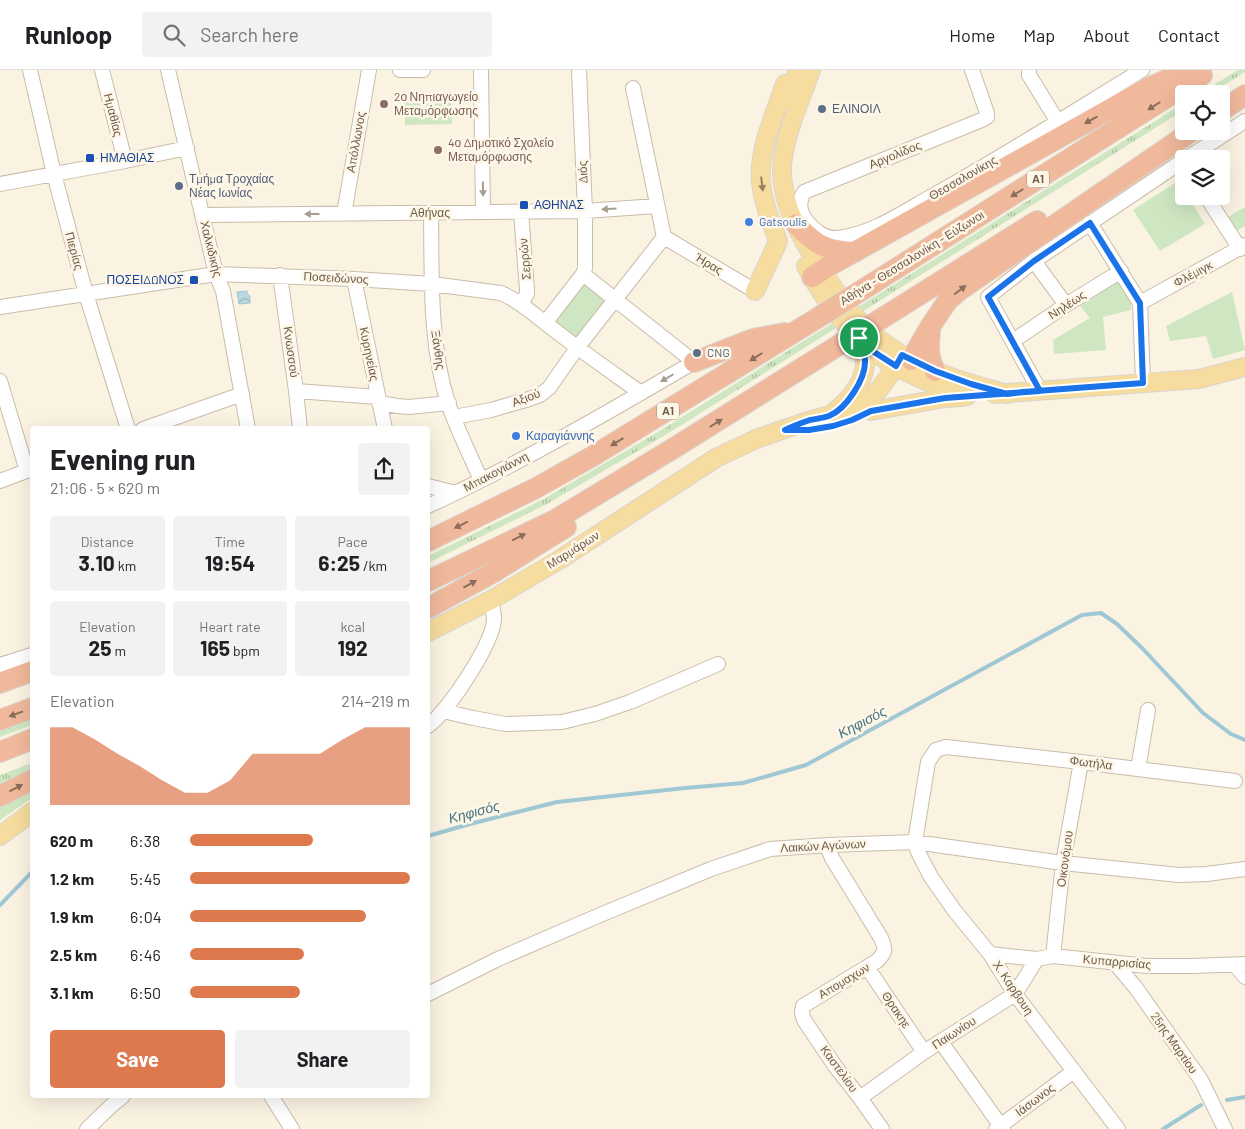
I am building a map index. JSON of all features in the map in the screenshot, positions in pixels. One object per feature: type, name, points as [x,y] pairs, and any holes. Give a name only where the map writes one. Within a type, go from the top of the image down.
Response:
[{"type":"highway","points":[[816,274],[1146,90],[1182,73],[1198,70]]},
{"type":"highway","name":"Αθήνα - Θεσσαλονίκη - Εύζωνοι","points":[[430,540],[536,488],[593,456],[797,331],[1210,70]]},
{"type":"highway","points":[[1230,102],[1245,94]]},
{"type":"highway","points":[[1230,105],[1245,94]]},
{"type":"highway","points":[[430,580],[555,520],[674,448],[1175,136]]},
{"type":"highway","points":[[903,363],[948,300],[960,290],[1179,140]]},
{"type":"highway","points":[[796,224],[809,238],[818,244],[828,248],[855,252]]},
{"type":"highway","points":[[930,327],[928,350],[935,371]]},
{"type":"highway","points":[[694,362],[753,339],[797,331]]},
{"type":"highway","points":[[430,607],[494,572],[608,501],[674,448]]},
{"type":"highway","points":[[0,683],[30,672]]},
{"type":"highway","points":[[0,720],[30,709]]},
{"type":"highway","points":[[0,752],[30,741]]},
{"type":"highway","points":[[0,796],[30,781]]},
{"type":"main road","points":[[755,291],[778,244],[764,196],[761,168],[766,140],[791,70]]},
{"type":"main road","points":[[798,70],[776,139],[773,168],[778,192],[794,242],[816,274],[903,363],[930,383],[967,396]]},
{"type":"main road","points":[[810,70],[786,142],[782,169],[784,192],[816,274],[836,313],[874,352],[903,363],[1007,394]]},
{"type":"main road","points":[[830,415],[852,395],[861,380],[866,360],[859,338]]},
{"type":"main road","name":"Μαρμάρων","points":[[785,430],[809,430],[833,426],[871,411],[889,396],[903,363]]},
{"type":"main road","name":"Μαρμάρων","points":[[430,631],[491,600],[558,560],[716,458],[749,442],[800,424],[849,410],[866,401],[874,395],[903,363]]},
{"type":"main road","points":[[871,411],[945,398],[1199,379],[1245,367]]},
{"type":"main road","points":[[0,836],[30,814]]},
{"type":"street","name":"Πιερίας","points":[[30,70],[54,174],[86,294],[127,426]]},
{"type":"street","name":"Ημαθίας","points":[[102,70],[125,161]]},
{"type":"street","name":"Χαλκιδικής","points":[[168,70],[216,274],[222,291],[247,426]]},
{"type":"street","name":"Απόλλωνος","points":[[344,214],[369,70]]},
{"type":"street","points":[[400,70],[423,70]]},
{"type":"street","points":[[481,70],[483,212]]},
{"type":"street","name":"Διός","points":[[579,70],[584,211],[585,268],[583,274]]},
{"type":"street","name":"Αργολίδος","points":[[804,192],[984,120],[987,117],[987,113],[972,70]]},
{"type":"street","points":[[1029,70],[1029,75],[1058,122]]},
{"type":"street","name":"Θεσσαλονίκης","points":[[804,192],[800,203],[801,211],[814,229],[825,236],[836,238],[874,228],[965,177],[1142,70]]},
{"type":"street","points":[[632,88],[664,237]]},
{"type":"street","points":[[1200,150],[1245,122]]},
{"type":"street","points":[[0,184],[187,148]]},
{"type":"street","points":[[1040,391],[988,297],[1034,261],[1175,166]]},
{"type":"street","points":[[1213,205],[1243,247]]},
{"type":"street","name":"Αθήνας","points":[[203,215],[584,211],[658,206]]},
{"type":"street","name":"Σερρών","points":[[521,212],[527,294],[521,304]]},
{"type":"street","name":"Ξάνθης","points":[[431,213],[432,284],[438,359],[448,403],[481,480]]},
{"type":"street","points":[[1090,223],[1140,303],[1143,383]]},
{"type":"street","name":"Ήρας","points":[[664,237],[755,291]]},
{"type":"street","name":"Αξιού","points":[[454,417],[529,400],[549,388],[614,299],[664,237]]},
{"type":"street","name":"Φλέμιγκ","points":[[1140,303],[1243,247]]},
{"type":"street","points":[[1034,261],[1066,305]]},
{"type":"street","name":"Νηλέως","points":[[1013,341],[1121,271]]},
{"type":"street","name":"Ποσειδώνος","points":[[0,307],[216,274],[280,275],[432,284],[501,293],[521,304],[577,348],[641,393]]},
{"type":"street","points":[[545,324],[583,274],[694,362]]},
{"type":"street","name":"Κνωσσού","points":[[280,275],[300,426]]},
{"type":"street","name":"Κυρηνείας","points":[[354,279],[383,426]]},
{"type":"street","name":"Μπακογιάννη","points":[[430,505],[481,480],[694,362]]},
{"type":"street","points":[[0,381],[30,470],[0,481]]},
{"type":"street","points":[[296,391],[379,400],[397,406],[409,407],[448,403]]},
{"type":"street","points":[[151,426],[242,394]]},
{"type":"street","points":[[430,486],[456,493]]},
{"type":"street","points":[[430,724],[443,711],[462,685],[491,635],[494,618],[491,600]]},
{"type":"street","points":[[0,665],[30,655]]},
{"type":"street","points":[[443,711],[506,724],[562,722],[595,714],[630,702],[718,664]]},
{"type":"street","points":[[1138,769],[1148,710]]},
{"type":"street","name":"Φωτήλα","points":[[915,842],[928,762],[936,750],[946,747],[1235,781]]},
{"type":"street","name":"Οικονόμου","points":[[1053,956],[1063,863],[1081,762]]},
{"type":"street","name":"Λαικών Αγώνων","points":[[430,993],[498,959],[711,868],[770,849],[915,842],[1063,863],[1179,875],[1207,874],[1245,869]]},
{"type":"street","name":"Χ. Καρβουη","points":[[915,842],[930,877],[990,954],[1015,994],[1118,1129]]},
{"type":"street","name":"Απομαχων","points":[[803,1006],[877,961],[884,954],[885,948],[881,938],[832,858],[829,845]]},
{"type":"street","name":"Κυπαρρισίας","points":[[990,954],[1037,959],[1053,956],[1147,966],[1240,965]]},
{"type":"street","name":"Παιωνίου","points":[[860,1098],[924,1052],[1015,994],[1037,959]]},
{"type":"street","name":"25ης Μαρτίου","points":[[1114,962],[1136,988],[1201,1080],[1225,1129]]},
{"type":"street","points":[[1240,965],[1245,978]]},
{"type":"street","points":[[1136,988],[1147,966]]},
{"type":"street","name":"Θρακηε","points":[[867,967],[924,1052]]},
{"type":"street","name":"Καστελίου","points":[[803,1006],[804,1020],[835,1066],[882,1129]]},
{"type":"street","points":[[941,1042],[1000,1128]]},
{"type":"street","name":"Ιάσωνος","points":[[1000,1128],[1074,1071]]},
{"type":"street","points":[[87,1129],[121,1098]]},
{"type":"street","points":[[272,1098],[292,1129]]},
{"type":"green space","points":[[1238,70],[1245,70],[1245,72],[1224,85],[1214,85]]},
{"type":"green space","points":[[451,98],[452,124],[405,125],[404,100]]},
{"type":"green space","points":[[1175,109],[1175,116],[667,434],[547,504],[430,562],[430,555],[542,500],[663,429]]},
{"type":"green space","points":[[1175,183],[1175,205],[1193,205],[1205,224],[1160,251],[1133,210]]},
{"type":"green space","points":[[1245,207],[1245,226],[1235,232],[1226,218]]},
{"type":"green space","points":[[581,269],[612,294],[583,344],[548,317]]},
{"type":"green space","points":[[1120,280],[1131,298],[1131,310],[1103,317],[1106,350],[1054,354],[1053,340],[1090,318],[1080,306]]},
{"type":"green space","points":[[1232,292],[1245,350],[1213,359],[1206,336],[1170,341],[1166,326]]},
{"type":"green space","points":[[30,719],[30,726],[0,737],[0,731]]},
{"type":"green space","points":[[30,764],[30,799],[0,820],[0,775]]},
{"type":"water","points":[[247,291],[247,294],[250,296],[250,303],[239,304],[237,292]]},
{"type":"waterway","name":"Κηφισός","points":[[430,835],[557,802],[743,783],[806,765],[1082,615],[1101,613],[1117,624],[1203,713],[1231,734],[1245,740]]},
{"type":"waterway","name":"Κηφισός","points":[[0,905],[30,874]]},
{"type":"waterway","points":[[1227,1100],[1245,1097]]},
{"type":"waterway","points":[[1163,1129],[1201,1105]]},
{"type":"place","name":"2ο Νηπιαγωγείο Μεταμόρφωσης","points":[[384,104]]},
{"type":"place","name":"ΕΛΙΝΟΙΛ","points":[[822,109]]},
{"type":"place","name":"4ο Δημοτικό Σχολείο Μεταμόρφωσης","points":[[438,150]]},
{"type":"place","name":"ΗΜΑΘΙΑΣ","points":[[90,158]]},
{"type":"place","name":"Τμήμα Τροχαίας Νέας Ιωνίας","points":[[179,186]]},
{"type":"place","name":"ΑΘΗΝΑΣ","points":[[524,205]]},
{"type":"place","name":"Gatsoulis","points":[[749,222]]},
{"type":"place","name":"ΠΟΣΕΙΔΩΝΟΣ","points":[[194,280]]},
{"type":"place","name":"CNG","points":[[697,353]]},
{"type":"place","name":"Καραγιάννης","points":[[516,436]]},
{"type":"route","points":[[859,338],[866,360],[861,380],[852,395],[830,415],[785,430],[809,430],[833,426],[871,411],[945,398],[1023,392],[1040,391],[1013,341],[988,297],[1034,261],[1090,223],[1140,303],[1143,383],[1007,394],[971,384],[948,376],[902,355],[896,366],[874,352],[859,338]]}]
